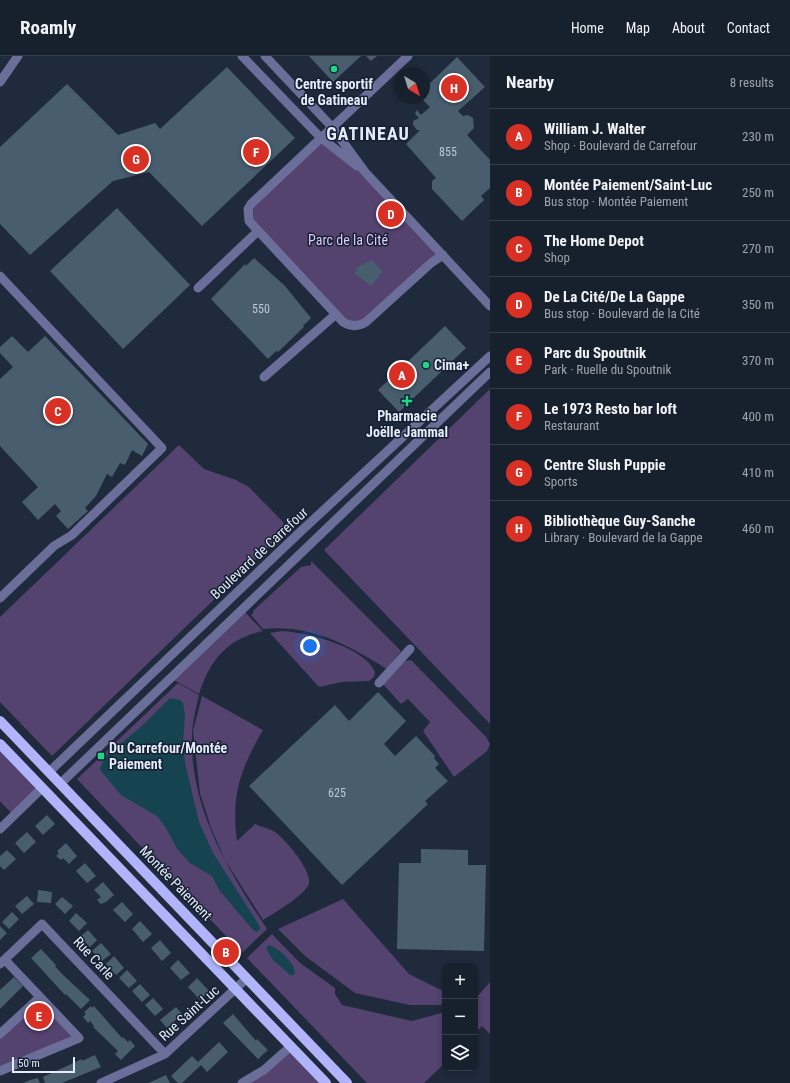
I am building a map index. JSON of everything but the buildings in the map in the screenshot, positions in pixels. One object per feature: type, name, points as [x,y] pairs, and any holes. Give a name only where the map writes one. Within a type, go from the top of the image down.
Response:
[{"type":"main road","name":"Montée Paiement","points":[[0,721],[347,1083]]},
{"type":"main road","points":[[0,744],[326,1083]]},
{"type":"main road","points":[[42,788],[49,772]]},
{"type":"main road","points":[[42,788],[60,784]]},
{"type":"street","points":[[0,82],[18,56]]},
{"type":"street","points":[[242,56],[320,137],[365,172]]},
{"type":"street","points":[[265,56],[332,127],[365,172],[490,306]]},
{"type":"street","points":[[408,56],[320,137],[252,204],[248,209],[249,221],[257,232],[349,326],[361,325],[443,255]]},
{"type":"street","points":[[198,288],[257,232]]},
{"type":"street","points":[[0,276],[162,448],[72,535],[54,546],[0,598]]},
{"type":"street","points":[[264,377],[336,314]]},
{"type":"street","name":"Boulevard de Carrefour","points":[[49,772],[299,533],[490,356]]},
{"type":"street","name":"Boulevard de Carrefour","points":[[60,784],[490,372]]},
{"type":"street","points":[[379,683],[410,649]]},
{"type":"street","points":[[0,829],[42,788]]},
{"type":"street","name":"Rue Carle","points":[[2,962],[42,924],[164,1054]]},
{"type":"street","points":[[0,1071],[79,1038],[40,997],[2,962]]},
{"type":"street","name":"Rue Saint-Luc","points":[[101,1083],[164,1054],[247,978]]},
{"type":"street","points":[[0,1034],[40,997]]},
{"type":"street","points":[[242,1083],[264,1070],[291,1046]]},
{"type":"green space","name":"Parc de la Cité","points":[[320,137],[365,172],[443,255],[366,322],[349,326],[251,225],[251,204]]},
{"type":"green space","points":[[490,389],[490,724],[324,550]]},
{"type":"green space","points":[[179,445],[204,469],[236,480],[249,487],[283,522],[285,531],[52,756],[0,702],[0,617]]},
{"type":"green space","points":[[311,561],[401,651],[387,669],[343,644],[313,633],[281,628],[263,629],[251,615],[254,612],[253,611],[301,567],[311,565]]},
{"type":"green space","points":[[242,609],[263,631],[239,639],[230,645],[215,661],[203,682],[199,694],[170,678]]},
{"type":"green space","points":[[281,631],[305,634],[334,642],[347,648],[360,655],[369,663],[375,672],[374,677],[369,681],[342,682],[319,687],[270,633]]},
{"type":"green space","points":[[411,660],[486,737],[490,744],[487,751],[454,777],[423,731],[430,722],[408,699],[401,704],[383,684],[404,661]]},
{"type":"green space","points":[[178,683],[199,695],[192,728],[193,760],[197,787],[204,812],[225,861],[252,907],[267,929],[242,953],[77,779]]},
{"type":"green space","points":[[202,696],[263,730],[248,758],[239,783],[235,810],[237,841],[255,824],[270,829],[280,836],[292,849],[303,865],[309,880],[308,886],[300,895],[263,920],[225,860],[211,828],[200,793],[193,731]]},
{"type":"green space","points":[[0,744],[42,788],[14,816],[0,801]]},
{"type":"green space","points":[[343,899],[409,974],[442,990],[442,1004],[441,1005],[410,1005],[355,993],[305,956],[278,929]]},
{"type":"green space","points":[[272,934],[300,963],[335,988],[335,994],[342,1005],[412,1021],[442,1013],[442,1066],[424,1083],[367,1083],[247,958]]},
{"type":"green space","points":[[490,982],[490,1034],[482,1026],[478,1030],[478,996]]},
{"type":"green space","points":[[40,997],[79,1038],[0,1071],[0,1034]]},
{"type":"green space","points":[[291,1046],[326,1083],[242,1083]]},
{"type":"water","points":[[170,698],[180,700],[183,703],[185,715],[183,743],[185,763],[199,822],[213,853],[259,925],[260,929],[257,932],[253,930],[219,890],[212,876],[190,863],[178,850],[166,828],[157,816],[121,795],[101,771],[100,768],[106,756],[144,724]]},
{"type":"water","points":[[269,945],[273,946],[286,957],[295,971],[294,975],[290,975],[273,960],[266,948]]},
{"type":"place","name":"Centre sportif de Gatineau","points":[[334,69]]},
{"type":"place","name":"Bibliothèque Guy-Sanche","points":[[454,88]]},
{"type":"place","name":"Le 1973 Resto bar loft","points":[[256,152]]},
{"type":"place","name":"Centre Slush Puppie","points":[[136,159]]},
{"type":"place","name":"De La Cité/De La Gappe","points":[[391,214]]},
{"type":"place","name":"Cima+","points":[[426,365]]},
{"type":"place","name":"William J. Walter","points":[[402,375]]},
{"type":"place","name":"Pharmacie Joëlle Jammal","points":[[407,401]]},
{"type":"place","name":"The Home Depot","points":[[58,411]]},
{"type":"place","name":"Du Carrefour/Montée Paiement","points":[[101,756]]},
{"type":"place","name":"Montée Paiement/Saint-Luc","points":[[226,952]]},
{"type":"place","name":"Parc du Spoutnik","points":[[39,1016]]},
{"type":"district","name":"GATINEAU","points":[[368,134]]}]
